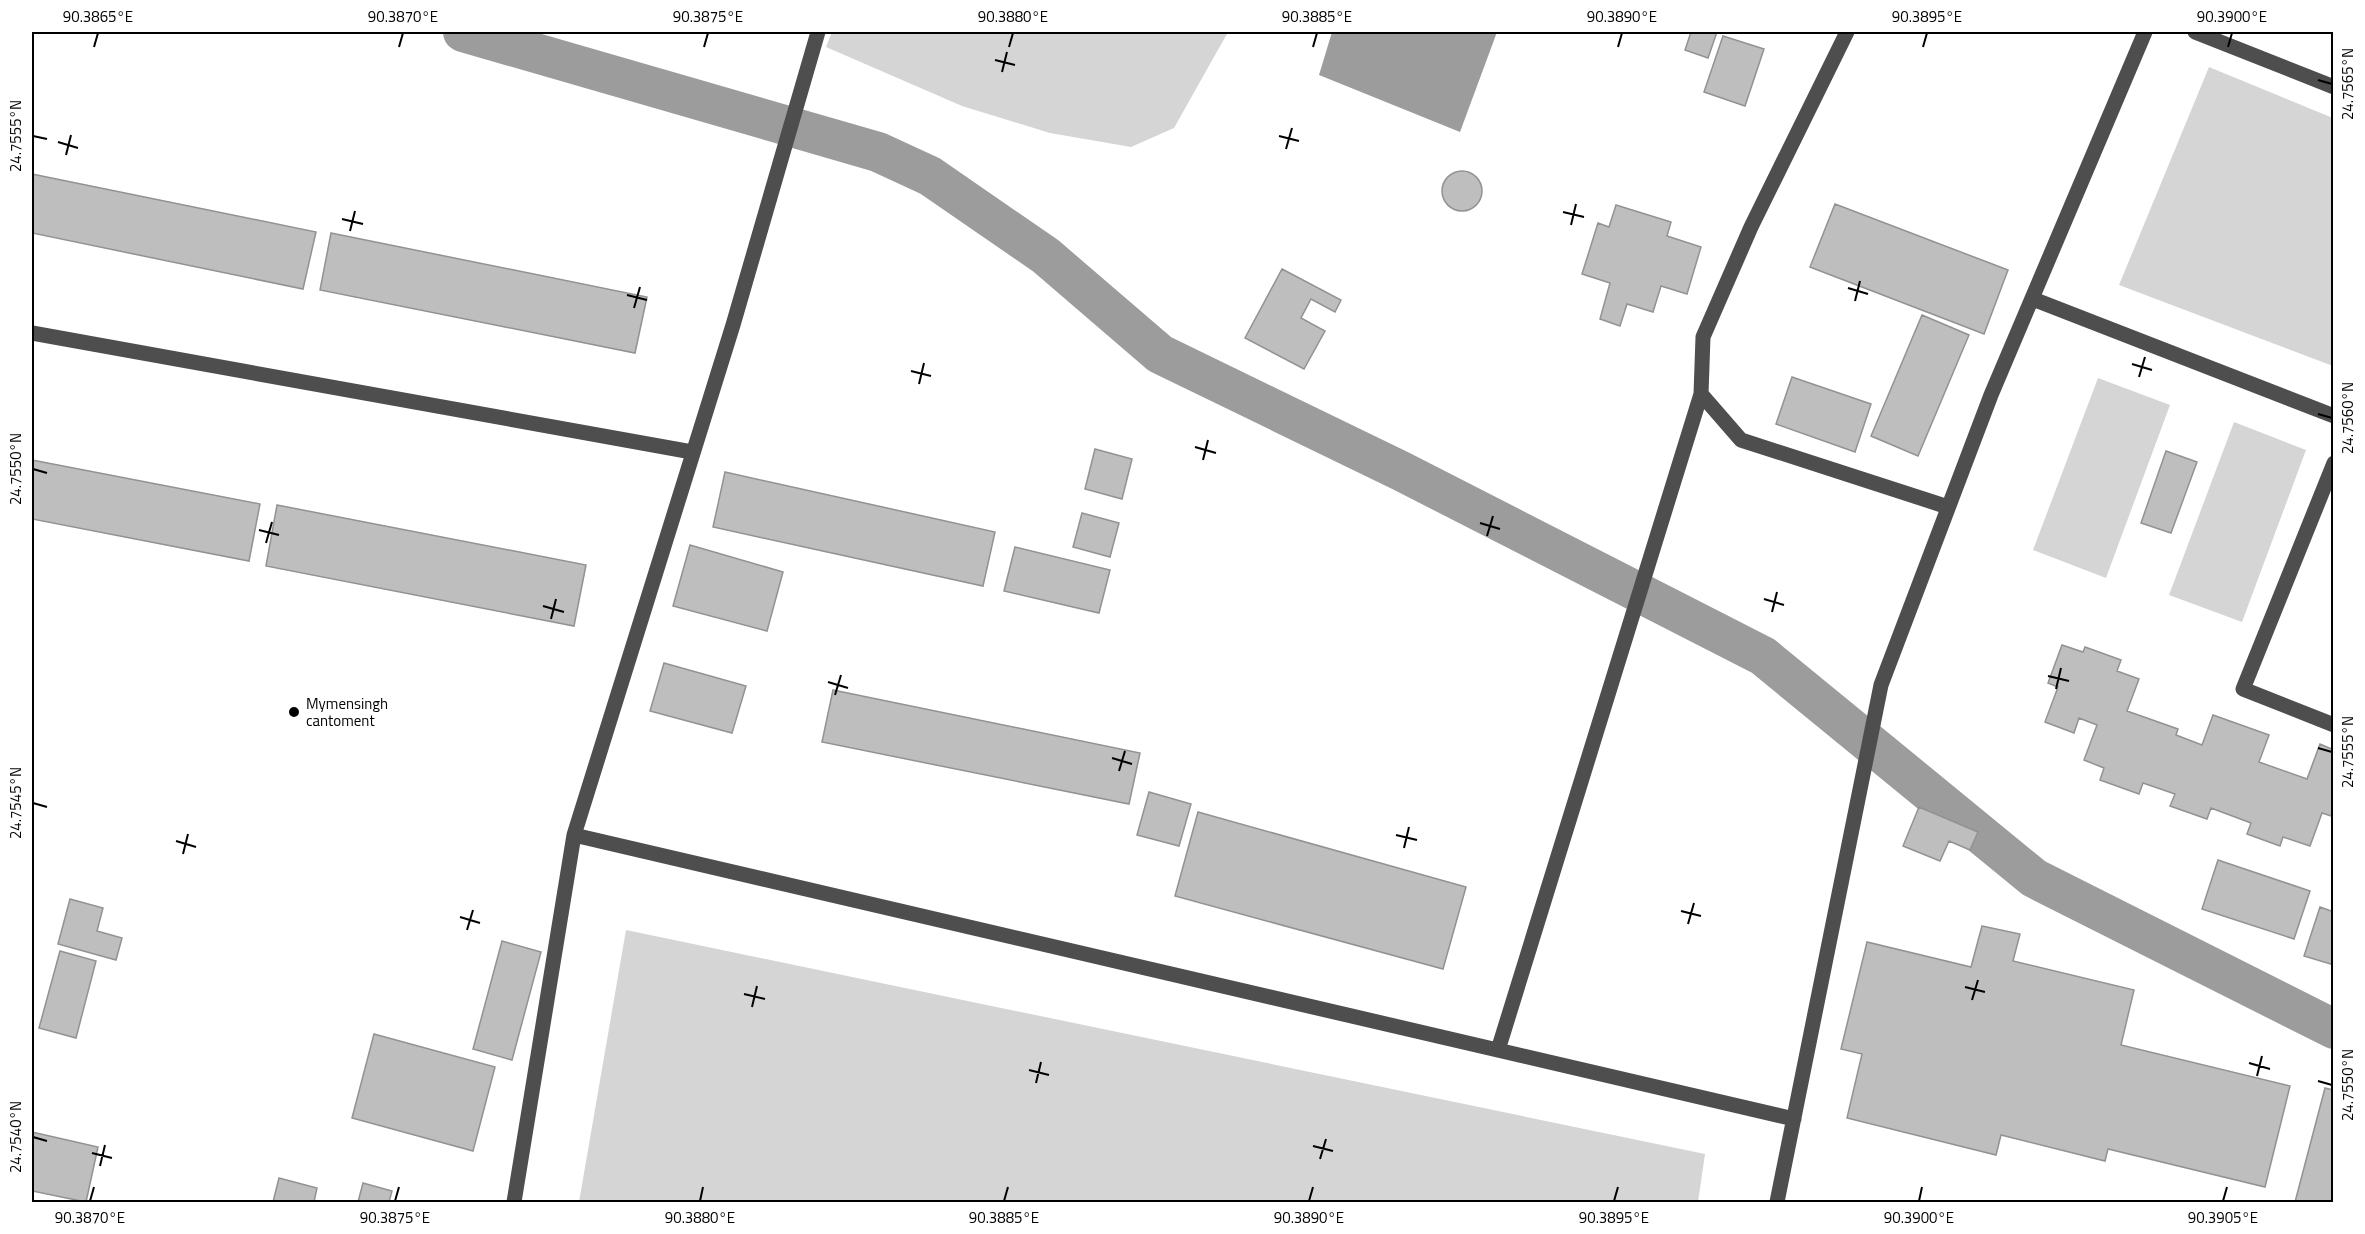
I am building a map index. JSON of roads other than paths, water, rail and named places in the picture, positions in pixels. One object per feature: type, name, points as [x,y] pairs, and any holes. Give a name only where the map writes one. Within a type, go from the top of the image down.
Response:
[{"type":"street","points":[[514,1203],[574,835],[733,325],[818,32]]},
{"type":"street","points":[[1498,1050],[1701,394],[1703,337],[1750,227],[1848,32]]},
{"type":"street","points":[[1777,1203],[1881,685],[1991,395],[2145,32]]},
{"type":"street","points":[[2195,32],[2334,87]]},
{"type":"street","points":[[2033,299],[2334,416]]},
{"type":"street","points":[[32,333],[692,452]]},
{"type":"street","points":[[1701,394],[1741,440],[1948,507]]},
{"type":"street","points":[[2334,463],[2243,689],[2334,725]]},
{"type":"street","points":[[574,835],[1794,1119]]},
{"type":"waterway","points":[[463,32],[878,152],[930,176],[1046,256],[1160,354],[1401,471],[1763,656],[2034,878],[2334,1029]]},
{"type":"place","name":"Mymensingh cantoment","points":[[294,712]]}]
